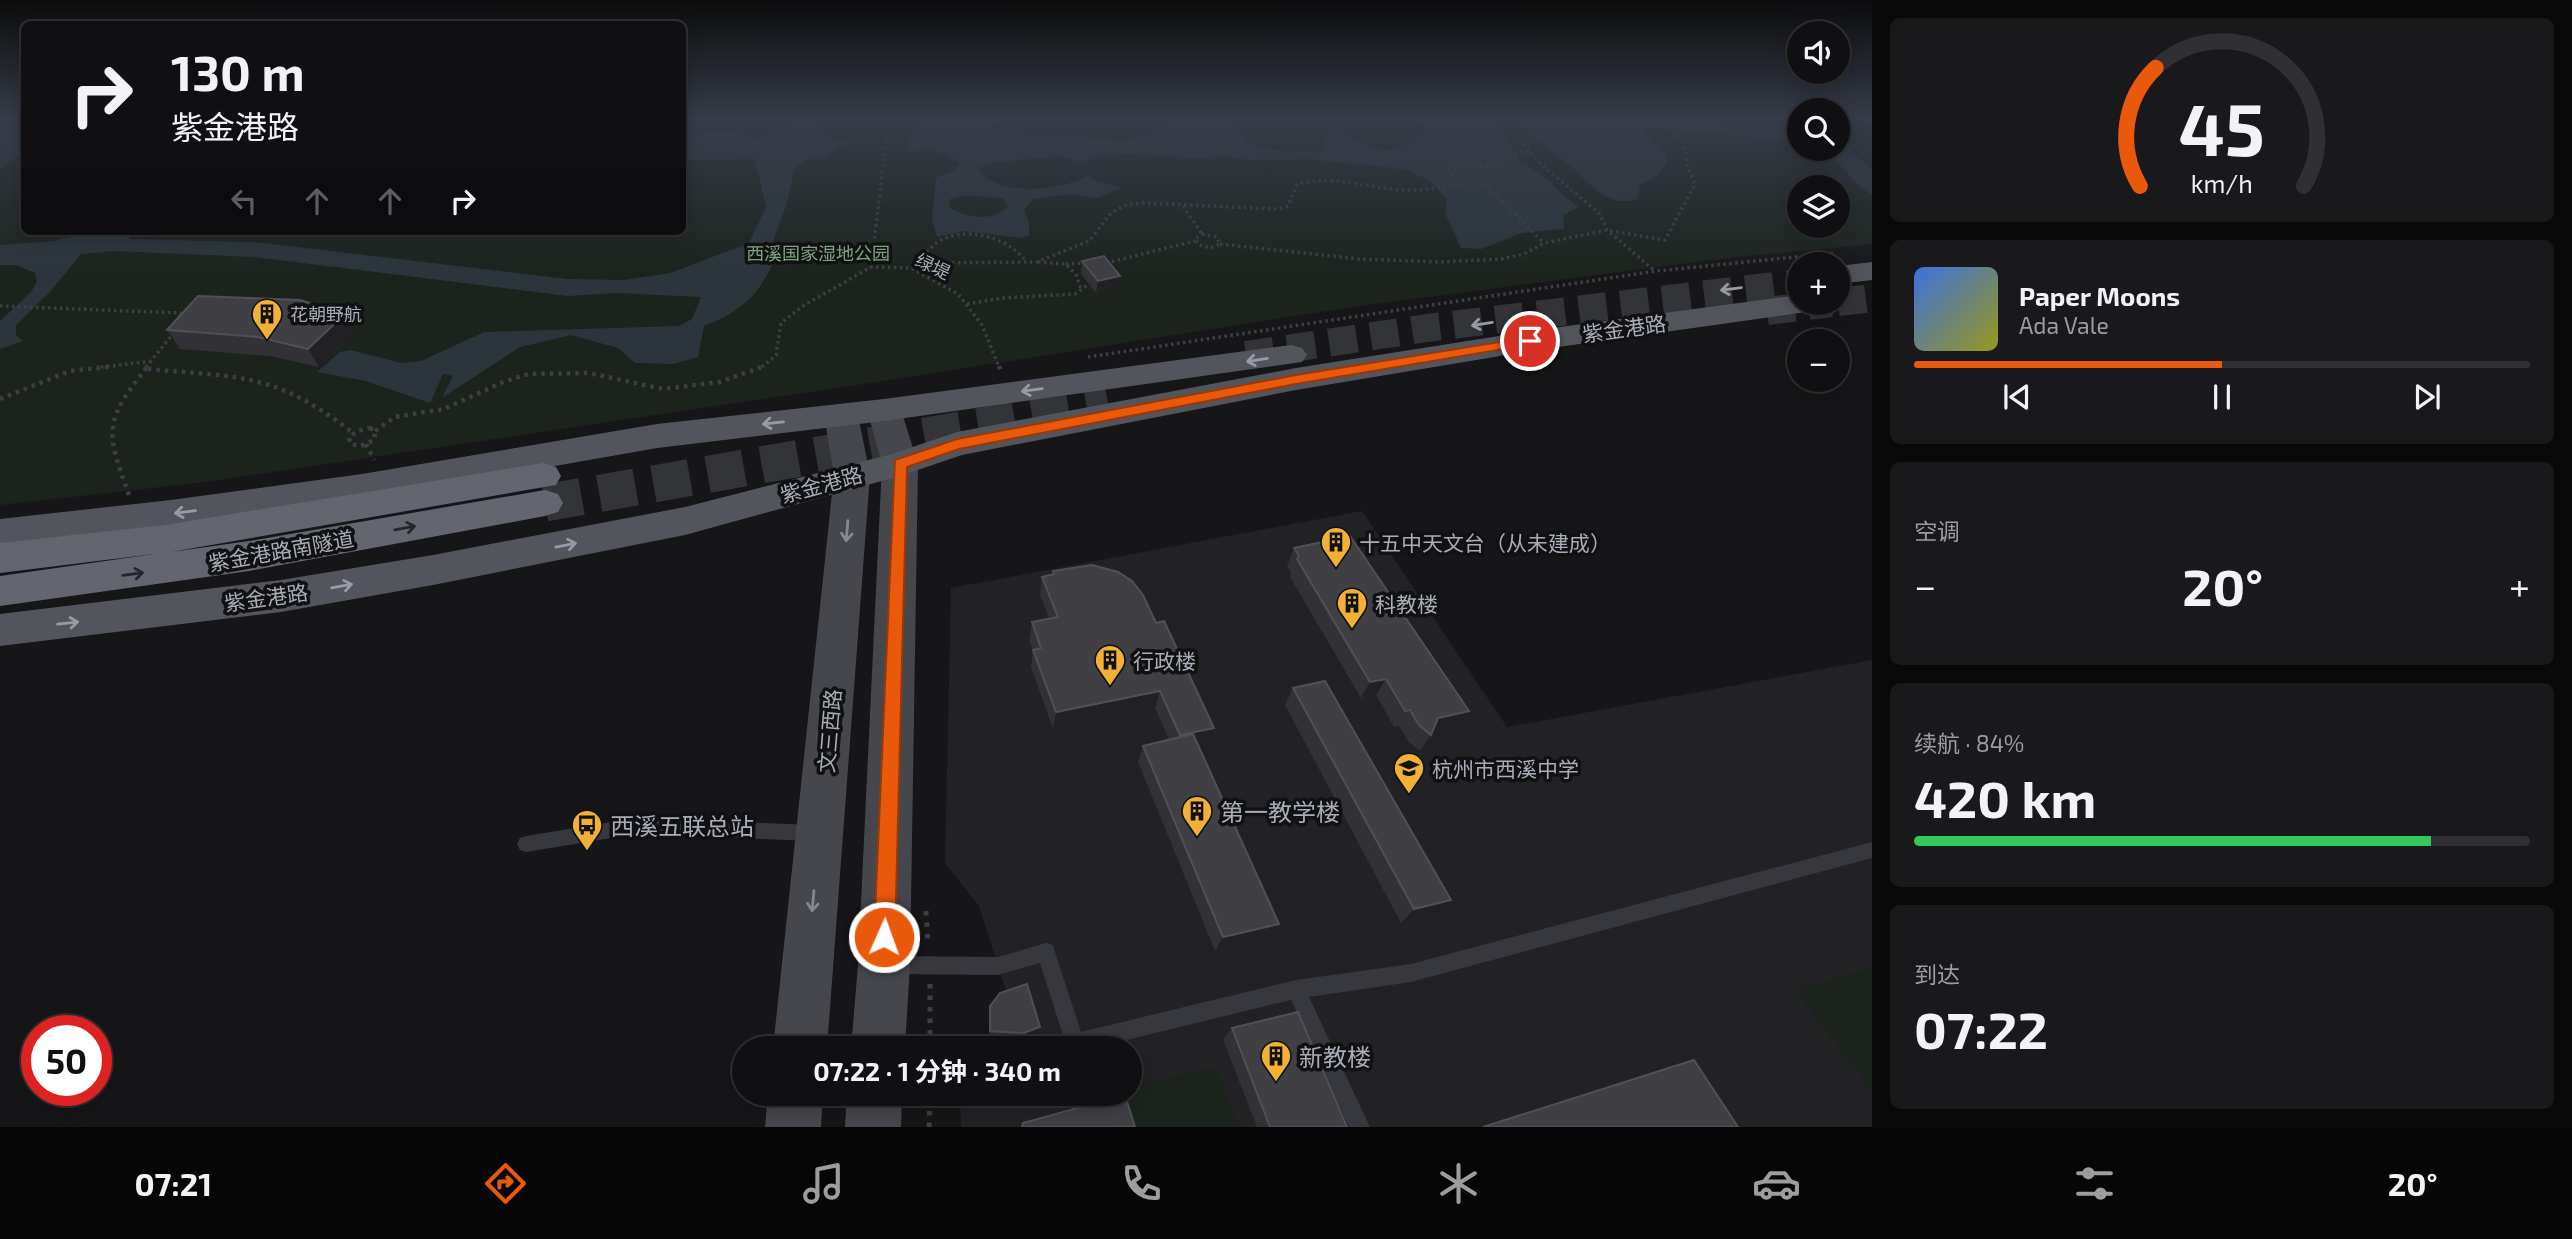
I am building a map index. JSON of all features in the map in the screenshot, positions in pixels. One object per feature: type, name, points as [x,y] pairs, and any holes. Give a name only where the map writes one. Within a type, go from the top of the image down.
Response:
[{"type":"highway","name":"紫金港路南隧道","points":[[544,490],[249,556],[3,577],[40,554],[544,490]]},
{"type":"main road","points":[[1850,266],[1872,271]]},
{"type":"main road","name":"紫金港路","points":[[0,533],[171,514],[362,487],[657,436],[884,410],[1253,361],[1549,314],[1787,282]]},
{"type":"main road","points":[[1850,298],[1872,296]]},
{"type":"main road","name":"紫金港路","points":[[0,630],[281,596],[433,570],[685,521],[900,464],[957,444],[1296,379],[1530,341],[1787,306]]},
{"type":"main road","points":[[879,1036],[884,965],[900,464],[884,410]]},
{"type":"main road","name":"文三西路","points":[[801,1036],[852,475],[841,415]]},
{"type":"main road","points":[[793,1127],[795,1106]]},
{"type":"main road","points":[[873,1127],[874,1106]]},
{"type":"lane","points":[[526,844],[636,827],[819,833]]},
{"type":"lane","points":[[884,965],[998,966],[1046,953],[1074,1043],[1296,989],[1411,973],[1872,850]]},
{"type":"lane","points":[[1296,989],[1360,1127]]},
{"type":"path","points":[[375,431],[365,428],[353,433],[349,438],[350,444],[361,446],[374,440],[375,431],[400,413],[444,409],[514,375],[578,372],[617,377],[650,388],[681,389],[733,379],[761,369],[775,356],[781,323],[803,306],[871,267],[883,170]]},
{"type":"path","points":[[1448,170],[1461,185]]},
{"type":"path","points":[[1549,170],[1600,214],[1607,230],[1656,271]]},
{"type":"path","points":[[1100,263],[1195,241],[1207,248],[1220,244],[1322,256],[1440,262],[1501,259],[1524,254],[1544,243],[1607,230],[1664,240],[1695,184],[1689,170]]},
{"type":"path","points":[[1037,261],[1089,241],[1111,213],[1126,205],[1278,209],[1288,206],[1297,184],[1317,178],[1344,178],[1398,190],[1483,183],[1544,243]]},
{"type":"path","points":[[1183,205],[1202,234]]},
{"type":"path","points":[[1195,241],[1202,234],[1217,237],[1220,244]]},
{"type":"path","points":[[921,262],[923,250],[930,243],[965,235],[1007,243],[1024,260]]},
{"type":"path","points":[[911,268],[921,262],[1024,260],[1089,263]]},
{"type":"path","points":[[1066,264],[1076,275],[1081,289]]},
{"type":"path","points":[[1081,358],[1656,271],[1787,266]]},
{"type":"path","name":"绿堤","points":[[871,267],[911,268],[937,281],[967,304],[982,325],[1001,372]]},
{"type":"path","points":[[967,304],[1002,298],[1075,294],[1089,284]]},
{"type":"path","points":[[0,306],[44,310],[180,313],[185,317]]},
{"type":"path","points":[[130,499],[114,448],[111,426],[122,399],[148,369],[177,328]]},
{"type":"path","points":[[0,399],[70,370],[154,360]]},
{"type":"path","points":[[148,369],[254,380],[297,397],[332,416],[353,433]]},
{"type":"path","points":[[929,1127],[930,1106]]},
{"type":"shaded area","points":[[757,170],[794,170],[787,203],[770,250],[779,251],[765,278],[742,306],[704,326],[698,357],[673,364],[635,363],[618,348],[571,335],[520,347],[442,398],[453,376],[443,374],[430,403],[366,381],[317,372],[340,352],[350,350],[401,363],[421,361],[484,332],[679,326],[692,319],[701,297],[616,293],[568,296],[255,257],[113,251],[81,254],[50,292],[16,325],[16,335],[23,341],[0,349],[0,321],[31,292],[37,282],[35,273],[16,265],[0,265],[0,245],[54,241],[76,235],[255,242],[568,279],[624,280],[670,273],[749,243],[766,207]]},
{"type":"shaded area","points":[[979,170],[988,179],[1015,188],[1047,188],[1088,176],[1121,188],[1097,198],[1071,194],[1033,199],[1024,210],[1029,222],[1029,235],[1021,238],[964,231],[937,237],[932,220],[936,178],[953,171]],"holes":[[[965,195],[1002,198],[1008,206],[995,215],[980,217],[949,208],[950,199]]]},
{"type":"shaded area","points":[[1405,170],[1534,170],[1579,207],[1563,215],[1564,229],[1522,233],[1481,249],[1461,248],[1445,213],[1447,199],[1429,180]]},
{"type":"shaded area","points":[[1574,170],[1662,170],[1640,185],[1638,198],[1618,201],[1599,191]]},
{"type":"shaded area","points":[[1844,170],[1872,170],[1872,195],[1853,180]]},
{"type":"shaded area","name":"杭州市西溪中学","points":[[1362,511],[1507,727],[1872,660],[1872,1127],[961,1127],[960,1106],[1142,1106],[1142,1036],[1020,1036],[979,906],[945,863],[951,588]]},
{"type":"green space","name":"西溪国家湿地公园","points":[[0,170],[21,170],[21,235],[686,235],[686,170],[1872,170],[1872,244],[1728,258],[1352,307],[857,385],[206,482],[0,505]]},
{"type":"green space","points":[[1872,968],[1872,1092],[1794,989]]},
{"type":"green space","points":[[1216,1067],[1239,1127],[1126,1127],[1120,1106],[1142,1106],[1142,1083]]},
{"type":"building","points":[[1104,256],[1120,276],[1098,281],[1082,261]]},
{"type":"building","points":[[198,296],[300,300],[345,314],[308,349],[258,337],[167,330]]},
{"type":"building","points":[[1350,536],[1469,711],[1438,718],[1431,735],[1419,725],[1410,710],[1405,711],[1386,679],[1370,682],[1297,559],[1299,556],[1294,548]]},
{"type":"building","points":[[1092,565],[1118,572],[1132,581],[1143,595],[1156,623],[1164,621],[1214,728],[1180,735],[1160,691],[1056,712],[1033,650],[1041,648],[1032,622],[1058,617],[1042,577],[1054,574],[1053,571]]},
{"type":"building","points":[[1325,681],[1451,900],[1414,909],[1293,688]]},
{"type":"building","name":"第一教学楼","points":[[1193,734],[1279,924],[1223,937],[1143,746]]},
{"type":"building","points":[[1027,984],[1040,1027],[1024,1033],[990,1031],[990,1006],[1000,993]]},
{"type":"building","name":"新教楼","points":[[1298,1012],[1347,1127],[1270,1127],[1232,1028]]},
{"type":"building","points":[[1694,1060],[1738,1127],[1483,1127]]},
{"type":"building","points":[[1085,1106],[1128,1106],[1135,1127],[1022,1127],[1023,1123]]},
{"type":"tunnel","points":[[1246,355],[1427,328],[1787,284]]},
{"type":"tunnel","points":[[1850,301],[1872,298]]},
{"type":"tunnel","points":[[1767,311],[1787,308]]},
{"type":"tunnel","points":[[545,503],[1108,404]]},
{"type":"place","name":"花朝野航","points":[[267,341]]},
{"type":"place","name":"十五中天文台（从未建成）","points":[[1336,569]]},
{"type":"place","name":"科教楼","points":[[1352,630]]},
{"type":"place","name":"行政楼","points":[[1110,687]]},
{"type":"place","name":"杭州市西溪中学","points":[[1409,795]]},
{"type":"place","name":"第一教学楼","points":[[1197,838]]},
{"type":"place","name":"西溪五联总站","points":[[587,852]]},
{"type":"place","name":"新教楼","points":[[1276,1083]]},
{"type":"route","points":[[884,937],[900,464],[957,444],[1296,379],[1530,341]]}]
